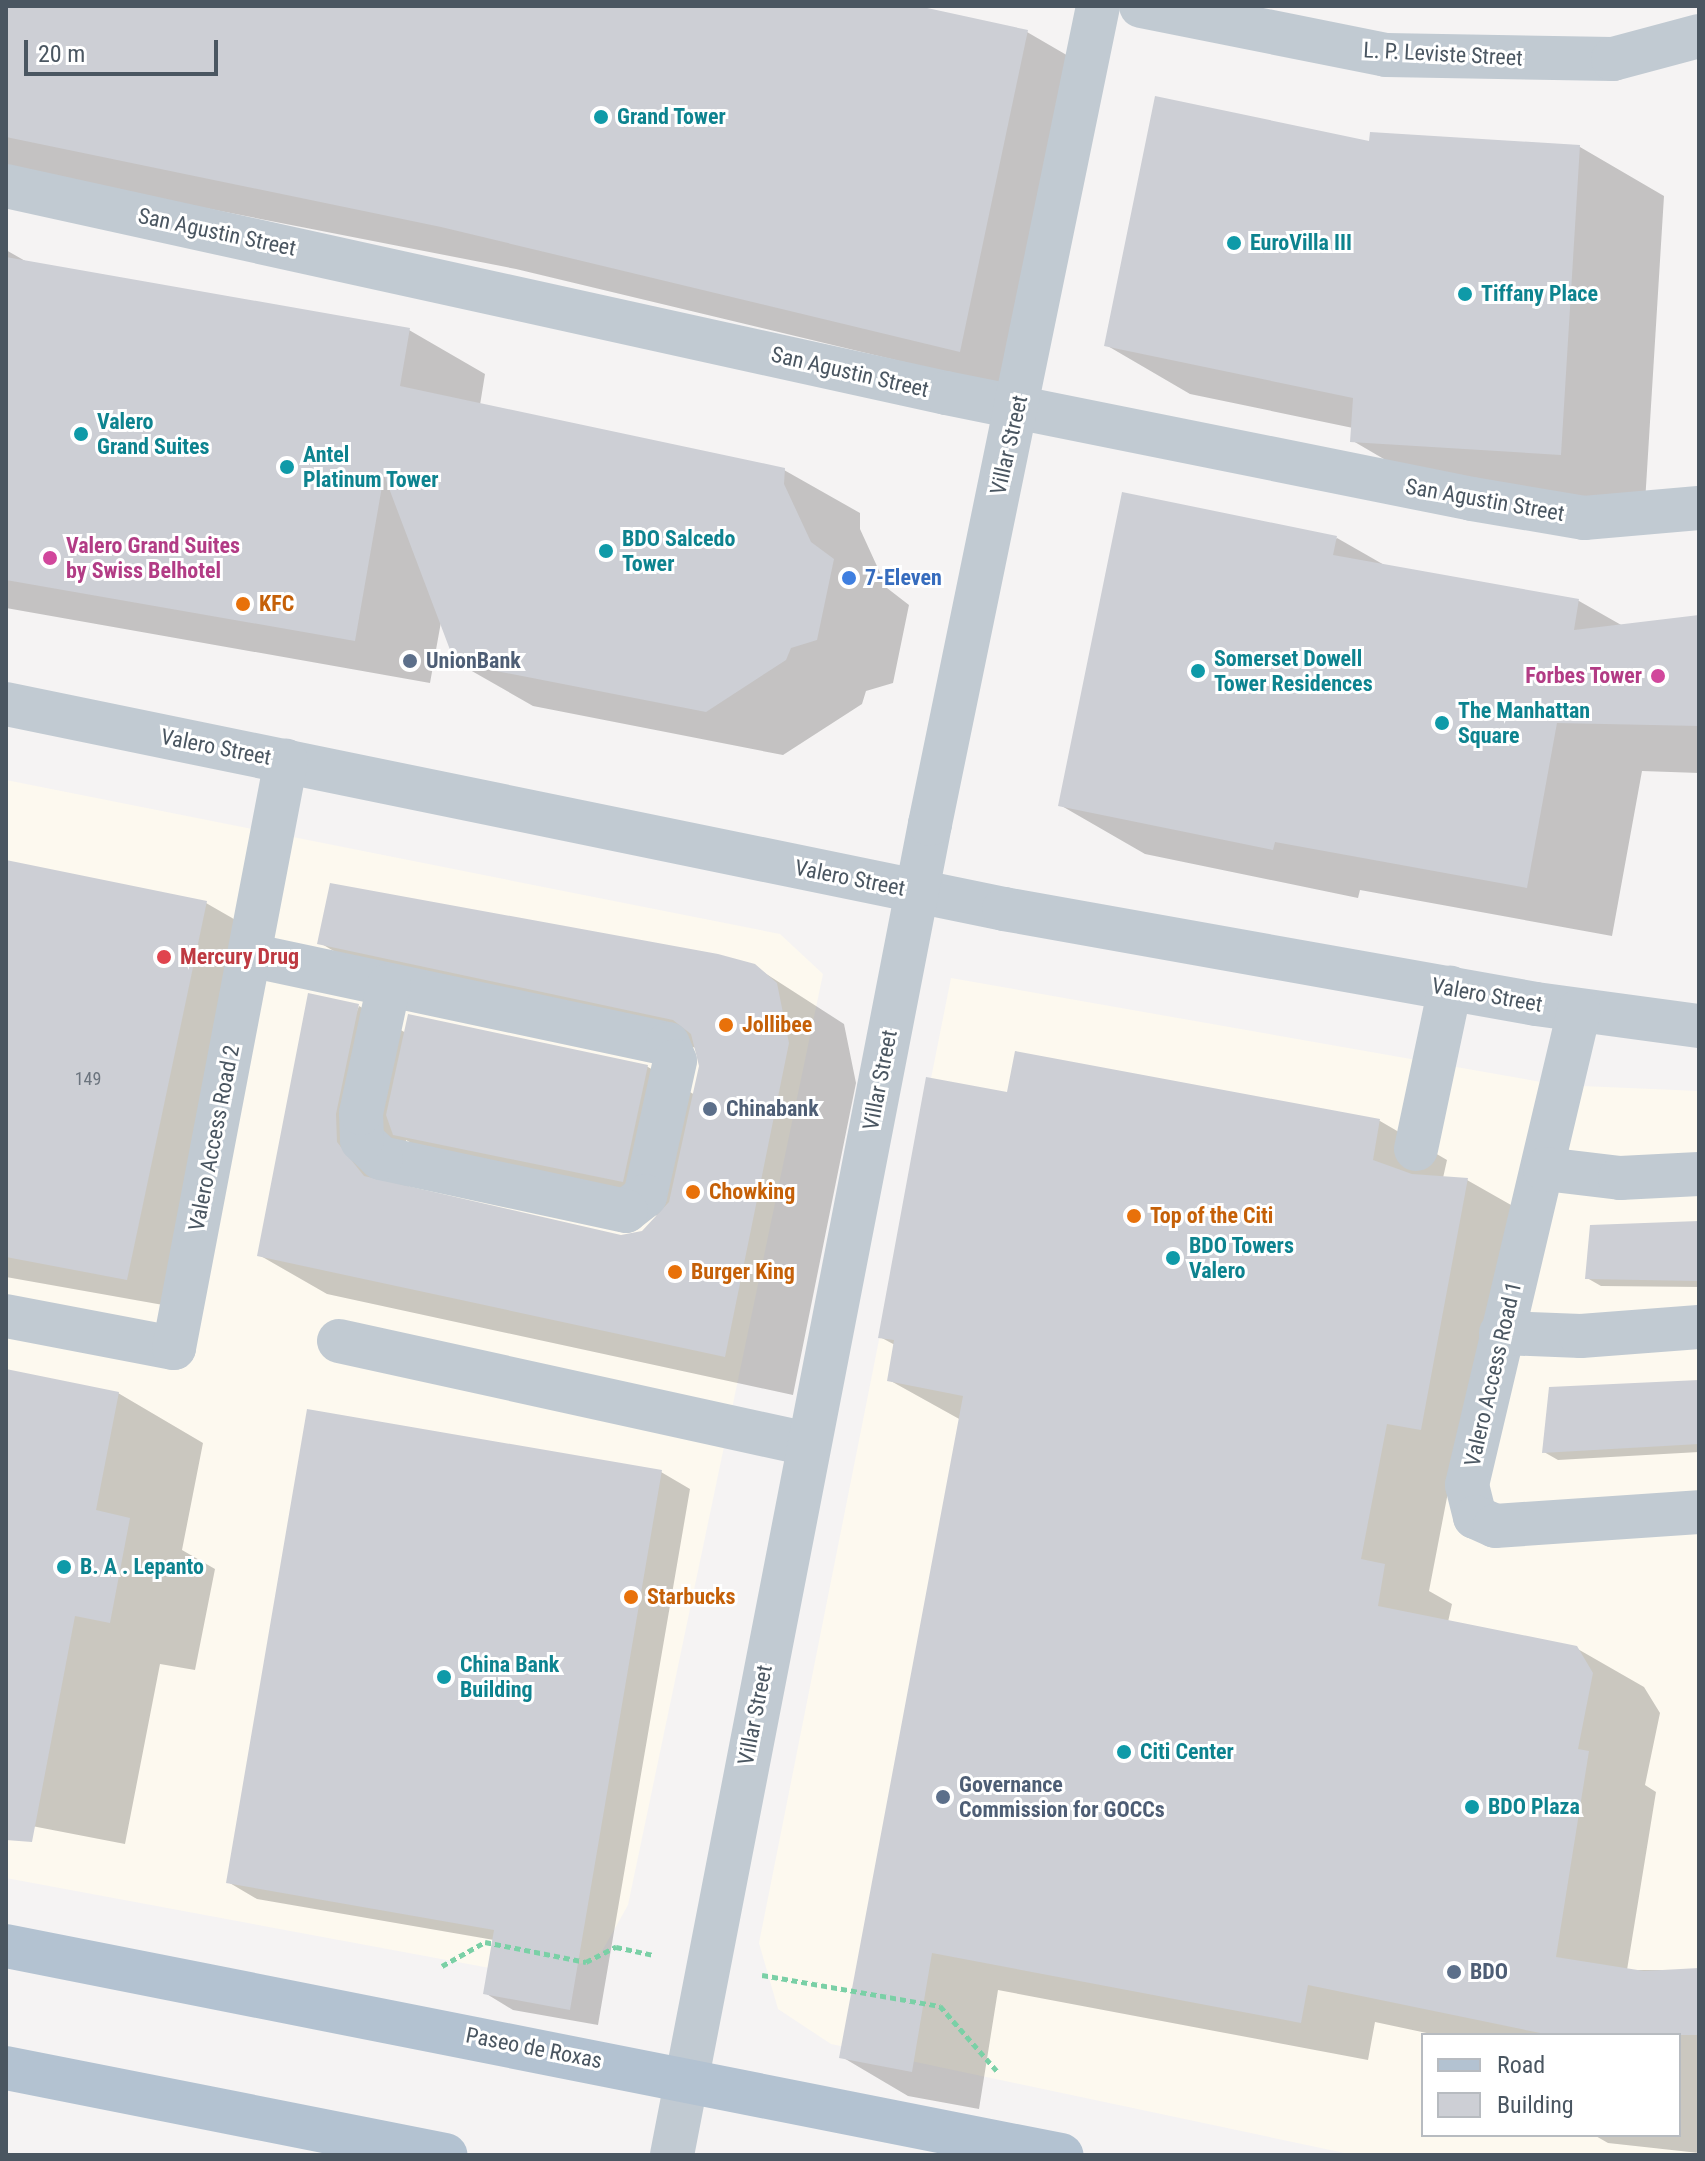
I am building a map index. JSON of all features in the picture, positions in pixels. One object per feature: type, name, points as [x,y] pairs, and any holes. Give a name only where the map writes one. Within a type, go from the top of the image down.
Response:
[{"type":"main road","name":"Paseo de Roxas","points":[[6,1946],[685,2078],[1061,2155]]},
{"type":"main road","points":[[6,2068],[445,2155]]},
{"type":"street","name":"Villar Street","points":[[672,2155],[808,1444],[1098,6]]},
{"type":"street","name":"L. P. Leviste Street","points":[[1141,6],[1386,55],[1613,59],[1699,36]]},
{"type":"street","name":"San Agustin Street","points":[[6,186],[1017,407],[1584,518],[1699,508]]},
{"type":"street","name":"Valero Street","points":[[6,704],[918,891],[1579,1011],[1699,1026]]},
{"type":"street","name":"Valero Access Road 2","points":[[6,1316],[174,1348],[286,761]]},
{"type":"street","points":[[249,955],[668,1044],[675,1061],[645,1196],[626,1211],[381,1158],[362,1140],[361,1113],[389,985]]},
{"type":"street","points":[[1416,1149],[1450,988]]},
{"type":"street","name":"Valero Access Road 1","points":[[1579,1011],[1545,1169],[1501,1333],[1467,1485],[1475,1517],[1495,1526],[1699,1512]]},
{"type":"street","points":[[1545,1169],[1620,1178],[1699,1174]]},
{"type":"street","points":[[1501,1333],[1581,1336],[1699,1327]]},
{"type":"street","points":[[339,1341],[808,1444]]},
{"type":"shaded area","points":[[6,780],[780,934],[823,974],[628,1905],[597,1960],[527,1975],[6,1878]]},
{"type":"shaded area","points":[[951,978],[1558,1085],[1699,1091],[1699,2155],[1354,2155],[831,2044],[778,2009],[759,1943]]},
{"type":"building","points":[[6,6],[918,6],[1028,30],[960,352],[441,227],[6,137]]},
{"type":"building","points":[[1155,96],[1369,141],[1370,132],[1580,145],[1561,455],[1350,442],[1353,398],[1104,346]]},
{"type":"building","points":[[6,257],[410,328],[400,386],[785,468],[784,484],[811,542],[834,559],[817,640],[791,648],[786,660],[706,712],[455,663],[384,475],[355,641],[6,580]]},
{"type":"building","points":[[1122,492],[1337,536],[1333,555],[1579,599],[1574,630],[1699,615],[1699,726],[1557,723],[1527,888],[1275,842],[1273,850],[1058,806]]},
{"type":"building","points":[[6,860],[207,901],[127,1280],[6,1257]]},
{"type":"building","points":[[330,883],[718,954],[755,964],[777,983],[789,1043],[725,1357],[257,1256],[308,993],[359,1004],[336,1114],[337,1142],[364,1176],[621,1235],[642,1231],[669,1202],[699,1066],[691,1034],[673,1020],[317,944]]},
{"type":"building","points":[[408,1014],[648,1065],[623,1182],[393,1135],[386,1115]]},
{"type":"building","points":[[1015,1051],[1380,1119],[1373,1160],[1412,1174],[1468,1178],[1421,1430],[1387,1424],[1361,1559],[1385,1564],[1378,1606],[1577,1646],[1593,1673],[1578,1749],[1589,1751],[1556,1957],[1644,1971],[1699,1968],[1699,2035],[1540,2033],[1308,1985],[1301,2023],[932,1953],[912,2072],[839,2058],[963,1396],[887,1381],[894,1340],[878,1338],[926,1077],[1007,1092]]},
{"type":"building","points":[[1699,1221],[1699,1281],[1585,1279],[1590,1225]]},
{"type":"building","name":"B. A . Lepanto","points":[[6,1369],[119,1392],[96,1510],[130,1518],[110,1623],[75,1616],[32,1842],[6,1840]]},
{"type":"building","points":[[1699,1380],[1699,1444],[1542,1453],[1549,1387]]},
{"type":"building","name":"China Bank Building","points":[[307,1409],[662,1470],[570,2010],[483,1994],[494,1930],[226,1883]]},
{"type":"place","name":"Grand Tower","points":[[601,117]]},
{"type":"place","name":"EuroVilla III","points":[[1234,243]]},
{"type":"place","name":"Tiffany Place","points":[[1465,294]]},
{"type":"place","name":"Valero Grand Suites","points":[[81,434]]},
{"type":"place","name":"Antel Platinum Tower","points":[[287,467]]},
{"type":"place","name":"BDO Salcedo Tower","points":[[606,551]]},
{"type":"place","name":"Valero Grand Suites by Swiss Belhotel","points":[[50,558]]},
{"type":"place","name":"7-Eleven","points":[[849,578]]},
{"type":"place","name":"KFC","points":[[243,604]]},
{"type":"place","name":"UnionBank","points":[[410,661]]},
{"type":"place","name":"Somerset Dowell Tower Residences","points":[[1198,671]]},
{"type":"place","name":"Forbes Tower","points":[[1658,676]]},
{"type":"place","name":"The Manhattan Square","points":[[1442,723]]},
{"type":"place","name":"Mercury Drug","points":[[164,957]]},
{"type":"place","name":"Jollibee","points":[[726,1025]]},
{"type":"place","name":"Chinabank","points":[[710,1109]]},
{"type":"place","name":"Chowking","points":[[693,1192]]},
{"type":"place","name":"Top of the Citi","points":[[1134,1216]]},
{"type":"place","name":"BDO Towers Valero","points":[[1173,1258]]},
{"type":"place","name":"Burger King","points":[[675,1272]]},
{"type":"place","name":"B. A . Lepanto","points":[[64,1567]]},
{"type":"place","name":"Starbucks","points":[[631,1597]]},
{"type":"place","name":"China Bank Building","points":[[444,1677]]},
{"type":"place","name":"Citi Center","points":[[1124,1752]]},
{"type":"place","name":"Governance Commission for GOCCs","points":[[943,1797]]},
{"type":"place","name":"BDO Plaza","points":[[1472,1807]]},
{"type":"place","name":"BDO","points":[[1454,1972]]}]
